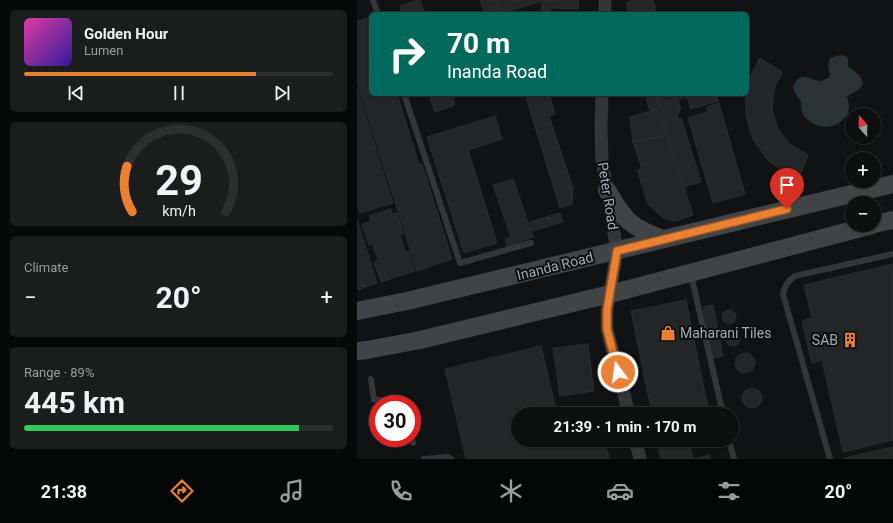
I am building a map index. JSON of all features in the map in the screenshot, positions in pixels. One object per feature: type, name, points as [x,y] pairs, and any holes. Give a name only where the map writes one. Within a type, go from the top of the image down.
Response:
[{"type":"main road","name":"Inanda Road","points":[[357,311],[407,301],[893,184]]},
{"type":"main road","points":[[607,190],[620,212],[631,224],[643,232],[663,239]]},
{"type":"main road","points":[[881,223],[893,220]]},
{"type":"main road","points":[[357,351],[420,340],[610,294],[846,232]]},
{"type":"street","points":[[605,0],[605,12]]},
{"type":"street","name":"Peter Road","points":[[602,96],[602,160],[617,251],[607,310],[607,329],[627,407]]},
{"type":"street","points":[[637,447],[640,458]]},
{"type":"lane","points":[[373,0],[377,12]]},
{"type":"lane","points":[[405,96],[460,263],[531,243]]},
{"type":"lane","points":[[830,459],[783,294],[785,286],[788,281],[795,276],[893,254]]},
{"type":"lane","points":[[690,272],[721,407]]},
{"type":"lane","points":[[371,379],[373,395]]},
{"type":"lane","points":[[731,447],[734,459]]},
{"type":"lane","points":[[424,459],[448,457],[451,459]]},
{"type":"shaded area","points":[[841,55],[848,58],[848,66],[860,76],[863,84],[860,89],[847,96],[849,105],[849,108],[845,108],[845,117],[839,123],[829,127],[823,127],[813,124],[805,117],[802,112],[801,102],[795,93],[793,86],[799,78],[802,77],[821,81],[828,78],[830,75],[828,67],[830,58]]},
{"type":"building","points":[[420,0],[424,12],[402,12],[400,6]]},
{"type":"building","points":[[480,0],[495,0],[499,12],[484,12]]},
{"type":"building","points":[[495,0],[542,0],[507,12],[500,12]]},
{"type":"building","points":[[542,0],[579,0],[578,9],[550,8],[550,12],[541,12]]},
{"type":"building","points":[[653,0],[656,8],[654,9],[655,12],[628,12],[626,3],[630,1]]},
{"type":"building","points":[[369,18],[369,96],[398,96],[419,164],[422,164],[452,259],[417,271],[357,82],[357,21]]},
{"type":"building","points":[[760,58],[782,72],[774,90],[772,110],[778,129],[784,137],[791,145],[808,155],[799,179],[786,174],[767,159],[753,139],[746,115],[746,96],[749,96],[749,79]]},
{"type":"building","points":[[357,88],[393,203],[360,213],[357,203]]},
{"type":"building","points":[[430,96],[452,96],[455,105],[435,112]]},
{"type":"building","points":[[526,96],[550,96],[555,114],[549,116],[573,188],[572,204],[560,208]]},
{"type":"building","points":[[646,96],[656,96],[659,108],[650,111]]},
{"type":"building","points":[[656,96],[686,96],[686,97],[659,106]]},
{"type":"building","points":[[687,96],[717,96],[718,101],[691,109]]},
{"type":"building","points":[[678,100],[681,109],[679,109],[680,112],[677,113],[678,118],[664,123],[659,107]]},
{"type":"building","points":[[719,103],[745,194],[713,203],[688,118],[708,112],[707,107]]},
{"type":"building","points":[[658,109],[667,135],[633,142],[630,117]]},
{"type":"building","points":[[495,116],[502,139],[468,150],[497,243],[464,253],[427,137]]},
{"type":"building","points":[[681,118],[701,182],[684,187],[664,124]]},
{"type":"building","points":[[667,135],[693,215],[675,221],[663,218],[648,204],[639,176],[638,170],[642,169],[633,142]]},
{"type":"building","points":[[513,179],[533,237],[507,246],[505,239],[511,237],[493,185]]},
{"type":"building","points":[[391,209],[392,214],[397,213],[403,234],[400,235],[405,252],[409,251],[415,271],[381,282],[374,262],[378,260],[373,244],[369,245],[362,224],[371,221],[369,216]]},
{"type":"building","points":[[560,213],[563,222],[532,231],[530,222]]},
{"type":"building","points":[[357,219],[377,283],[357,290]]},
{"type":"building","name":"SAB","points":[[893,264],[893,440],[843,452],[822,360],[812,363],[802,321],[812,318],[804,285]]},
{"type":"building","points":[[686,300],[708,407],[651,407],[631,311]]},
{"type":"building","points":[[713,305],[723,356],[712,358],[703,307]]},
{"type":"building","points":[[729,310],[734,312],[736,317],[734,322],[729,324],[724,322],[722,317],[724,312]]},
{"type":"building","points":[[733,332],[738,334],[740,339],[738,344],[733,346],[728,344],[726,339],[728,334]]},
{"type":"building","points":[[588,344],[594,391],[560,396],[553,348]]},
{"type":"building","points":[[541,346],[555,407],[511,407],[511,447],[606,447],[609,459],[466,459],[445,369]]},
{"type":"building","points":[[745,353],[752,356],[755,363],[752,370],[745,373],[738,370],[735,363],[738,356]]},
{"type":"building","points":[[752,388],[759,391],[762,398],[759,405],[752,408],[745,405],[742,398],[745,391]]},
{"type":"building","points":[[658,447],[690,447],[693,459],[661,459]]},
{"type":"building","points":[[893,447],[893,459],[844,459],[844,458]]},
{"type":"building","points":[[710,455],[710,459],[693,459]]},
{"type":"place","name":"Maharani Tiles","points":[[668,333]]},
{"type":"place","name":"SAB","points":[[850,340]]},
{"type":"route","points":[[618,372],[607,329],[607,310],[617,251],[787,209]]}]
